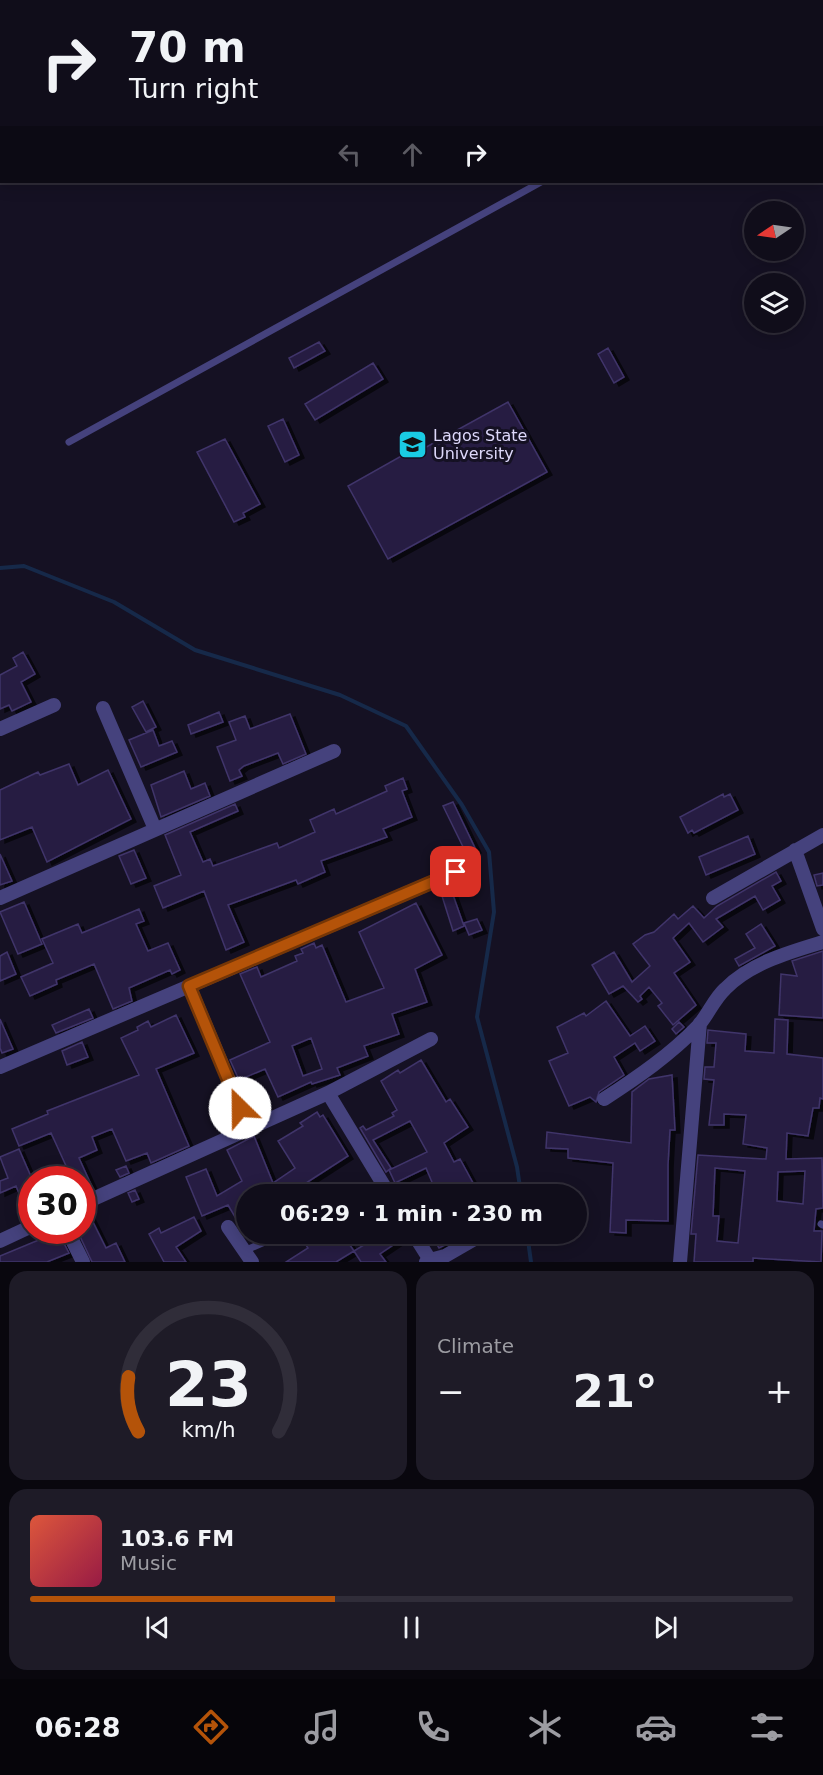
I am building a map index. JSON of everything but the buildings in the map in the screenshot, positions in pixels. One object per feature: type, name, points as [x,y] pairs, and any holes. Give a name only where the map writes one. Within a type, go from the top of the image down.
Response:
[{"type":"street","points":[[0,729],[54,705]]},
{"type":"street","points":[[103,708],[155,829]]},
{"type":"street","points":[[0,898],[334,751]]},
{"type":"street","points":[[712,898],[823,835]]},
{"type":"street","points":[[795,850],[823,929]]},
{"type":"street","points":[[0,1067],[456,872]]},
{"type":"street","points":[[604,1099],[650,1069],[700,1023],[724,989],[782,954],[823,942]]},
{"type":"street","points":[[189,986],[249,1128]]},
{"type":"street","points":[[680,1262],[700,1023]]},
{"type":"street","points":[[96,1197],[328,1093],[431,1040]]},
{"type":"street","points":[[328,1093],[384,1184]]},
{"type":"street","points":[[228,1227],[248,1256]]},
{"type":"street","points":[[0,1240],[18,1232]]},
{"type":"street","points":[[74,1244],[83,1262]]},
{"type":"street","points":[[419,1244],[428,1261],[445,1256],[466,1244]]},
{"type":"lane","points":[[69,442],[539,183]]},
{"type":"lane","points":[[248,1256],[267,1244]]},
{"type":"waterway","points":[[0,568],[24,566],[114,602],[195,650],[340,695],[406,726],[462,805],[489,852],[494,912],[477,1017],[520,1184]]},
{"type":"waterway","points":[[529,1244],[531,1262]]},
{"type":"place","name":"Lagos State University","points":[[412,444]]},
{"type":"route","points":[[240,1108],[189,986],[456,872]]}]
